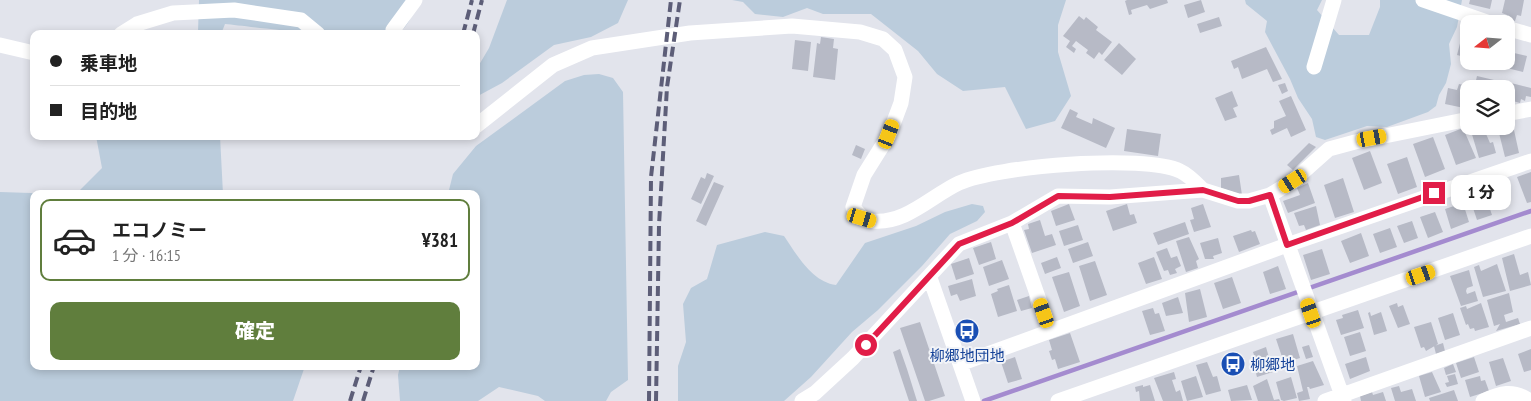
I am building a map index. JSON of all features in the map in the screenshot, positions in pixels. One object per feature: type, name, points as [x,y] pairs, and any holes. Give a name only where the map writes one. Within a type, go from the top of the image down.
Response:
[{"type":"street","points":[[393,30],[415,0]]},
{"type":"street","points":[[1314,67],[1334,0]]},
{"type":"street","points":[[1423,0],[1467,15]]},
{"type":"street","points":[[127,30],[137,24],[173,13],[234,10],[301,20],[313,30]]},
{"type":"street","points":[[480,123],[553,64],[592,48],[690,33],[792,26],[860,32],[883,39],[895,50],[905,77],[901,103],[889,134],[864,175],[853,206],[862,218],[873,221],[904,216],[960,183],[1002,171],[1046,166],[1147,165],[1179,170],[1203,190]]},
{"type":"street","points":[[1515,31],[1531,35]]},
{"type":"street","points":[[0,45],[30,52]]},
{"type":"street","points":[[1515,112],[1531,109]]},
{"type":"street","points":[[802,401],[815,393],[853,358],[930,278],[959,244],[1012,223],[1058,196],[1110,197],[1203,190],[1238,201],[1249,201],[1270,195],[1293,181],[1329,150],[1355,142],[1460,121]]},
{"type":"street","points":[[960,364],[1287,245],[1531,161]]},
{"type":"street","points":[[1270,195],[1343,398]]},
{"type":"street","points":[[1012,223],[1050,331]]},
{"type":"street","points":[[1058,401],[1309,307],[1531,236]]},
{"type":"street","points":[[930,278],[973,401]]},
{"type":"street","points":[[1325,401],[1343,398],[1531,328]]},
{"type":"street","points":[[1483,401],[1501,392],[1524,397],[1530,401]]},
{"type":"shaded area","points":[[199,0],[419,0],[405,28],[402,30],[280,30],[225,24],[223,30],[198,30]]},
{"type":"shaded area","points":[[507,0],[628,0],[618,23],[591,37],[554,45],[502,83],[480,95],[480,63],[489,48]]},
{"type":"shaded area","points":[[732,0],[1066,0],[1058,25],[1058,52],[1071,96],[1055,121],[1026,129],[1005,87],[963,91],[937,74],[918,51],[871,14],[823,14],[807,8],[783,17],[755,14],[743,2]]},
{"type":"shaded area","points":[[1245,0],[1322,0],[1317,10],[1339,35],[1369,35],[1380,7],[1380,0],[1462,0],[1457,27],[1449,44],[1451,64],[1446,83],[1439,95],[1436,106],[1428,112],[1387,127],[1367,126],[1325,140],[1316,137],[1312,119],[1298,98],[1265,32],[1267,21],[1246,4]]},
{"type":"shaded area","points":[[599,74],[613,78],[623,92],[628,380],[611,392],[606,401],[545,401],[538,396],[499,387],[478,401],[400,401],[399,370],[480,370],[480,190],[449,190],[453,174],[476,146],[565,81],[584,75]]},
{"type":"shaded area","points":[[97,140],[220,140],[223,190],[80,190],[102,168]]},
{"type":"shaded area","points":[[0,192],[30,193],[30,370],[304,370],[293,401],[0,401]]},
{"type":"shaded area","points":[[972,204],[983,206],[985,212],[977,221],[950,234],[922,266],[878,310],[852,332],[811,377],[784,401],[678,401],[678,366],[686,342],[683,304],[691,288],[707,279],[717,245],[765,232],[784,236],[812,273],[827,283],[836,285],[865,243],[916,226],[945,212]]},
{"type":"building","points":[[1167,0],[1168,3],[1150,9],[1147,5],[1131,10],[1132,14],[1129,15],[1125,1]]},
{"type":"building","points":[[1201,0],[1205,12],[1188,18],[1184,5]]},
{"type":"building","points":[[1470,0],[1492,0],[1490,9],[1469,4]]},
{"type":"building","points":[[1505,0],[1524,0],[1521,16],[1517,15],[1515,21],[1515,15],[1502,13]]},
{"type":"building","points":[[1079,16],[1084,20],[1086,17],[1098,27],[1096,30],[1112,42],[1102,55],[1099,52],[1094,59],[1086,53],[1088,50],[1076,41],[1072,46],[1076,49],[1074,53],[1066,47],[1070,41],[1063,36]]},
{"type":"building","points":[[1219,17],[1222,26],[1200,33],[1197,24]]},
{"type":"building","points":[[821,37],[834,39],[833,48],[838,49],[835,80],[813,77],[817,43],[820,44]]},
{"type":"building","points":[[795,40],[811,42],[808,71],[792,69]]},
{"type":"building","points":[[1119,43],[1136,59],[1122,75],[1104,60]]},
{"type":"building","points":[[1460,43],[1460,56],[1457,55]]},
{"type":"building","points":[[1266,47],[1282,79],[1273,82],[1267,69],[1242,79],[1238,67],[1234,69],[1231,61]]},
{"type":"building","points":[[1515,53],[1527,56],[1523,72],[1515,70]]},
{"type":"building","points":[[1477,76],[1494,80],[1476,80]]},
{"type":"building","points":[[1285,83],[1288,91],[1282,94],[1278,85]]},
{"type":"building","points":[[1460,84],[1460,107],[1445,104],[1448,88],[1457,90]]},
{"type":"building","points":[[1515,84],[1531,88],[1531,97],[1526,96],[1525,101],[1521,99],[1520,103],[1515,102]]},
{"type":"building","points":[[1232,91],[1238,106],[1233,108],[1237,117],[1225,121],[1215,98]]},
{"type":"building","points":[[1291,96],[1306,130],[1291,137],[1287,128],[1272,135],[1270,130],[1274,128],[1274,121],[1286,116],[1279,101]]},
{"type":"building","points":[[1070,109],[1078,113],[1076,117],[1092,124],[1093,118],[1115,128],[1106,148],[1061,128]]},
{"type":"building","points":[[1127,129],[1161,134],[1158,156],[1124,151]]},
{"type":"building","points":[[1460,129],[1460,135],[1466,135],[1476,158],[1456,165],[1445,135]]},
{"type":"building","points":[[1472,135],[1486,135],[1490,143],[1493,142],[1496,153],[1479,158]]},
{"type":"building","points":[[1500,135],[1515,135],[1519,153],[1505,157]]},
{"type":"building","points":[[1433,137],[1445,169],[1425,177],[1413,144]]},
{"type":"building","points":[[1309,143],[1316,147],[1293,170],[1287,165]]},
{"type":"building","points":[[856,145],[865,149],[861,159],[852,155]]},
{"type":"building","points":[[1370,151],[1382,183],[1364,190],[1352,158]]},
{"type":"building","points":[[1407,157],[1417,187],[1398,194],[1387,164]]},
{"type":"building","points":[[1531,172],[1531,202],[1527,203],[1517,177]]},
{"type":"building","points":[[707,173],[714,176],[701,204],[691,199],[701,177],[705,179]]},
{"type":"building","points":[[1239,175],[1242,195],[1221,188],[1221,178]]},
{"type":"building","points":[[1343,178],[1354,212],[1335,218],[1324,185]]},
{"type":"building","points":[[714,182],[724,186],[706,226],[696,221]]},
{"type":"building","points":[[1308,183],[1315,203],[1288,213],[1283,201],[1300,195],[1297,188]]},
{"type":"building","points":[[1483,188],[1492,215],[1477,220],[1468,193]]},
{"type":"building","points":[[1463,203],[1469,222],[1451,229],[1445,209]]},
{"type":"building","points":[[1069,204],[1075,220],[1056,226],[1051,211]]},
{"type":"building","points":[[1127,204],[1130,215],[1134,214],[1137,223],[1113,231],[1106,211]]},
{"type":"building","points":[[1203,204],[1211,227],[1194,232],[1190,220],[1194,219],[1191,208]]},
{"type":"building","points":[[1316,206],[1320,225],[1306,230],[1304,225],[1299,226],[1294,213]]},
{"type":"building","points":[[1435,212],[1443,232],[1428,238],[1420,217]]},
{"type":"building","points":[[1040,220],[1045,236],[1052,234],[1056,245],[1032,253],[1024,230],[1029,229],[1028,224]]},
{"type":"building","points":[[1412,221],[1418,238],[1404,243],[1397,226]]},
{"type":"building","points":[[1185,222],[1189,234],[1158,245],[1153,233]]},
{"type":"building","points":[[1078,225],[1083,240],[1064,246],[1059,231]]},
{"type":"building","points":[[1390,228],[1397,247],[1380,253],[1373,234]]},
{"type":"building","points":[[1251,230],[1252,232],[1255,231],[1260,244],[1239,252],[1233,236]]},
{"type":"building","points":[[1361,233],[1369,256],[1350,263],[1341,241]]},
{"type":"building","points":[[1189,237],[1199,259],[1196,261],[1198,268],[1186,272],[1176,241]]},
{"type":"building","points":[[1218,238],[1222,253],[1213,256],[1214,259],[1205,259],[1200,243]]},
{"type":"building","points":[[991,242],[996,259],[979,265],[973,248]]},
{"type":"building","points":[[1088,242],[1093,256],[1073,263],[1068,249]]},
{"type":"building","points":[[1167,248],[1171,258],[1177,256],[1181,266],[1175,269],[1177,273],[1170,275],[1168,270],[1164,271],[1156,252]]},
{"type":"building","points":[[1322,249],[1330,274],[1311,280],[1303,255]]},
{"type":"building","points":[[1514,254],[1520,275],[1528,272],[1531,285],[1510,291],[1502,258]]},
{"type":"building","points":[[1057,257],[1061,268],[1045,274],[1041,263]]},
{"type":"building","points":[[1154,257],[1162,279],[1146,284],[1138,263]]},
{"type":"building","points":[[969,258],[974,274],[956,280],[951,264]]},
{"type":"building","points":[[1002,260],[1009,279],[989,286],[983,267]]},
{"type":"building","points":[[1095,261],[1107,295],[1090,301],[1079,266]]},
{"type":"building","points":[[1497,264],[1506,291],[1483,297],[1474,267],[1479,265],[1481,271]]},
{"type":"building","points":[[1278,266],[1286,289],[1270,294],[1263,272]]},
{"type":"building","points":[[1469,270],[1473,286],[1467,288],[1466,291],[1467,294],[1475,291],[1478,301],[1461,306],[1450,276]]},
{"type":"building","points":[[1069,272],[1080,306],[1064,312],[1052,277]]},
{"type":"building","points":[[1232,277],[1241,303],[1223,309],[1214,283]]},
{"type":"building","points":[[972,279],[976,296],[960,301],[957,294],[951,296],[948,286]]},
{"type":"building","points":[[1009,285],[1017,311],[998,317],[991,294],[998,291],[997,289]]},
{"type":"building","points":[[1200,289],[1207,317],[1189,322],[1185,293]]},
{"type":"building","points":[[1509,293],[1513,312],[1504,315],[1506,322],[1518,318],[1520,324],[1496,331],[1500,324],[1494,326],[1487,300]]},
{"type":"building","points":[[1029,296],[1032,308],[1021,311],[1017,300]]},
{"type":"building","points":[[1178,297],[1183,313],[1166,316],[1162,303]]},
{"type":"building","points":[[1397,303],[1398,307],[1403,305],[1410,324],[1398,328],[1389,306]]},
{"type":"building","points":[[1481,303],[1489,327],[1475,331],[1474,328],[1470,329],[1468,324],[1466,325],[1460,308],[1466,306],[1467,309]]},
{"type":"building","points":[[1153,308],[1155,314],[1159,313],[1165,331],[1150,335],[1142,311]]},
{"type":"building","points":[[1358,310],[1364,328],[1341,335],[1336,320],[1343,318],[1342,315]]},
{"type":"building","points":[[1370,312],[1371,316],[1381,312],[1387,331],[1374,335],[1368,313]]},
{"type":"building","points":[[1453,313],[1460,335],[1445,340],[1438,318]]},
{"type":"building","points":[[920,322],[945,396],[929,401],[925,401],[900,328]]},
{"type":"building","points":[[1431,322],[1438,344],[1426,351],[1424,347],[1421,348],[1414,327]]},
{"type":"building","points":[[1360,332],[1366,351],[1350,356],[1344,337]]},
{"type":"building","points":[[1070,333],[1080,362],[1058,369],[1055,359],[1052,360],[1049,351],[1052,350],[1049,340]]},
{"type":"building","points":[[1293,334],[1300,358],[1284,363],[1276,339]]},
{"type":"building","points":[[1443,343],[1445,351],[1436,354],[1434,346]]},
{"type":"building","points":[[1309,345],[1313,357],[1306,359],[1302,347]]},
{"type":"building","points":[[1266,347],[1273,372],[1257,377],[1251,356],[1254,355],[1253,352]]},
{"type":"building","points":[[900,349],[917,401],[909,401],[899,371],[893,352]]},
{"type":"building","points":[[1531,349],[1531,370],[1524,372],[1518,354]]},
{"type":"building","points":[[1015,357],[1022,379],[1008,383],[1001,362]]},
{"type":"building","points":[[1366,357],[1370,371],[1350,379],[1345,364]]},
{"type":"building","points":[[1474,357],[1479,372],[1461,378],[1456,363]]},
{"type":"building","points":[[1503,358],[1511,381],[1496,386],[1489,362]]},
{"type":"building","points":[[1313,361],[1324,385],[1310,389],[1307,387],[1310,399],[1299,401],[1297,393],[1303,391],[1297,366]]},
{"type":"building","points":[[1207,362],[1213,377],[1217,376],[1221,391],[1206,395],[1196,365]]},
{"type":"building","points":[[1453,364],[1456,372],[1446,375],[1444,368]]},
{"type":"building","points":[[1174,372],[1176,379],[1172,380],[1176,392],[1180,390],[1183,401],[1163,401],[1154,378]]},
{"type":"building","points":[[1432,372],[1441,392],[1425,397],[1419,376]]},
{"type":"building","points":[[1455,374],[1458,384],[1447,387],[1445,383],[1449,382],[1447,376]]},
{"type":"building","points":[[1196,376],[1203,397],[1187,401],[1181,381]]},
{"type":"building","points":[[1480,376],[1481,381],[1485,380],[1489,391],[1470,397],[1465,380]]},
{"type":"building","points":[[1291,377],[1297,398],[1281,400],[1276,382]]},
{"type":"building","points":[[1267,379],[1274,400],[1279,399],[1280,401],[1258,401],[1253,386]]},
{"type":"building","points":[[1143,385],[1143,387],[1150,385],[1155,401],[1140,401],[1139,391],[1136,392],[1135,387]]},
{"type":"building","points":[[1247,385],[1252,400],[1231,401],[1228,390]]},
{"type":"building","points":[[1399,386],[1401,392],[1412,389],[1416,401],[1395,401],[1391,388]]},
{"type":"building","points":[[1454,390],[1458,401],[1430,401],[1429,398]]},
{"type":"building","points":[[1372,392],[1373,395],[1383,392],[1386,401],[1361,401],[1360,396]]},
{"type":"waterway","points":[[984,401],[1531,211]]},
{"type":"railway","points":[[464,30],[472,0]]},
{"type":"railway","points":[[474,30],[482,0]]},
{"type":"railway","points":[[649,401],[651,177],[671,0]]},
{"type":"railway","points":[[656,401],[659,225],[667,87],[680,0]]},
{"type":"railway","points":[[350,401],[360,370]]},
{"type":"railway","points":[[363,401],[373,370]]},
{"type":"place","name":"柳郷地団地","points":[[967,331]]},
{"type":"place","name":"柳郷地","points":[[1233,364]]},
{"type":"route","points":[[866,345],[930,278],[959,244],[1012,223],[1058,196],[1110,197],[1203,190],[1238,201],[1249,201],[1270,195],[1287,245],[1434,193]]}]
